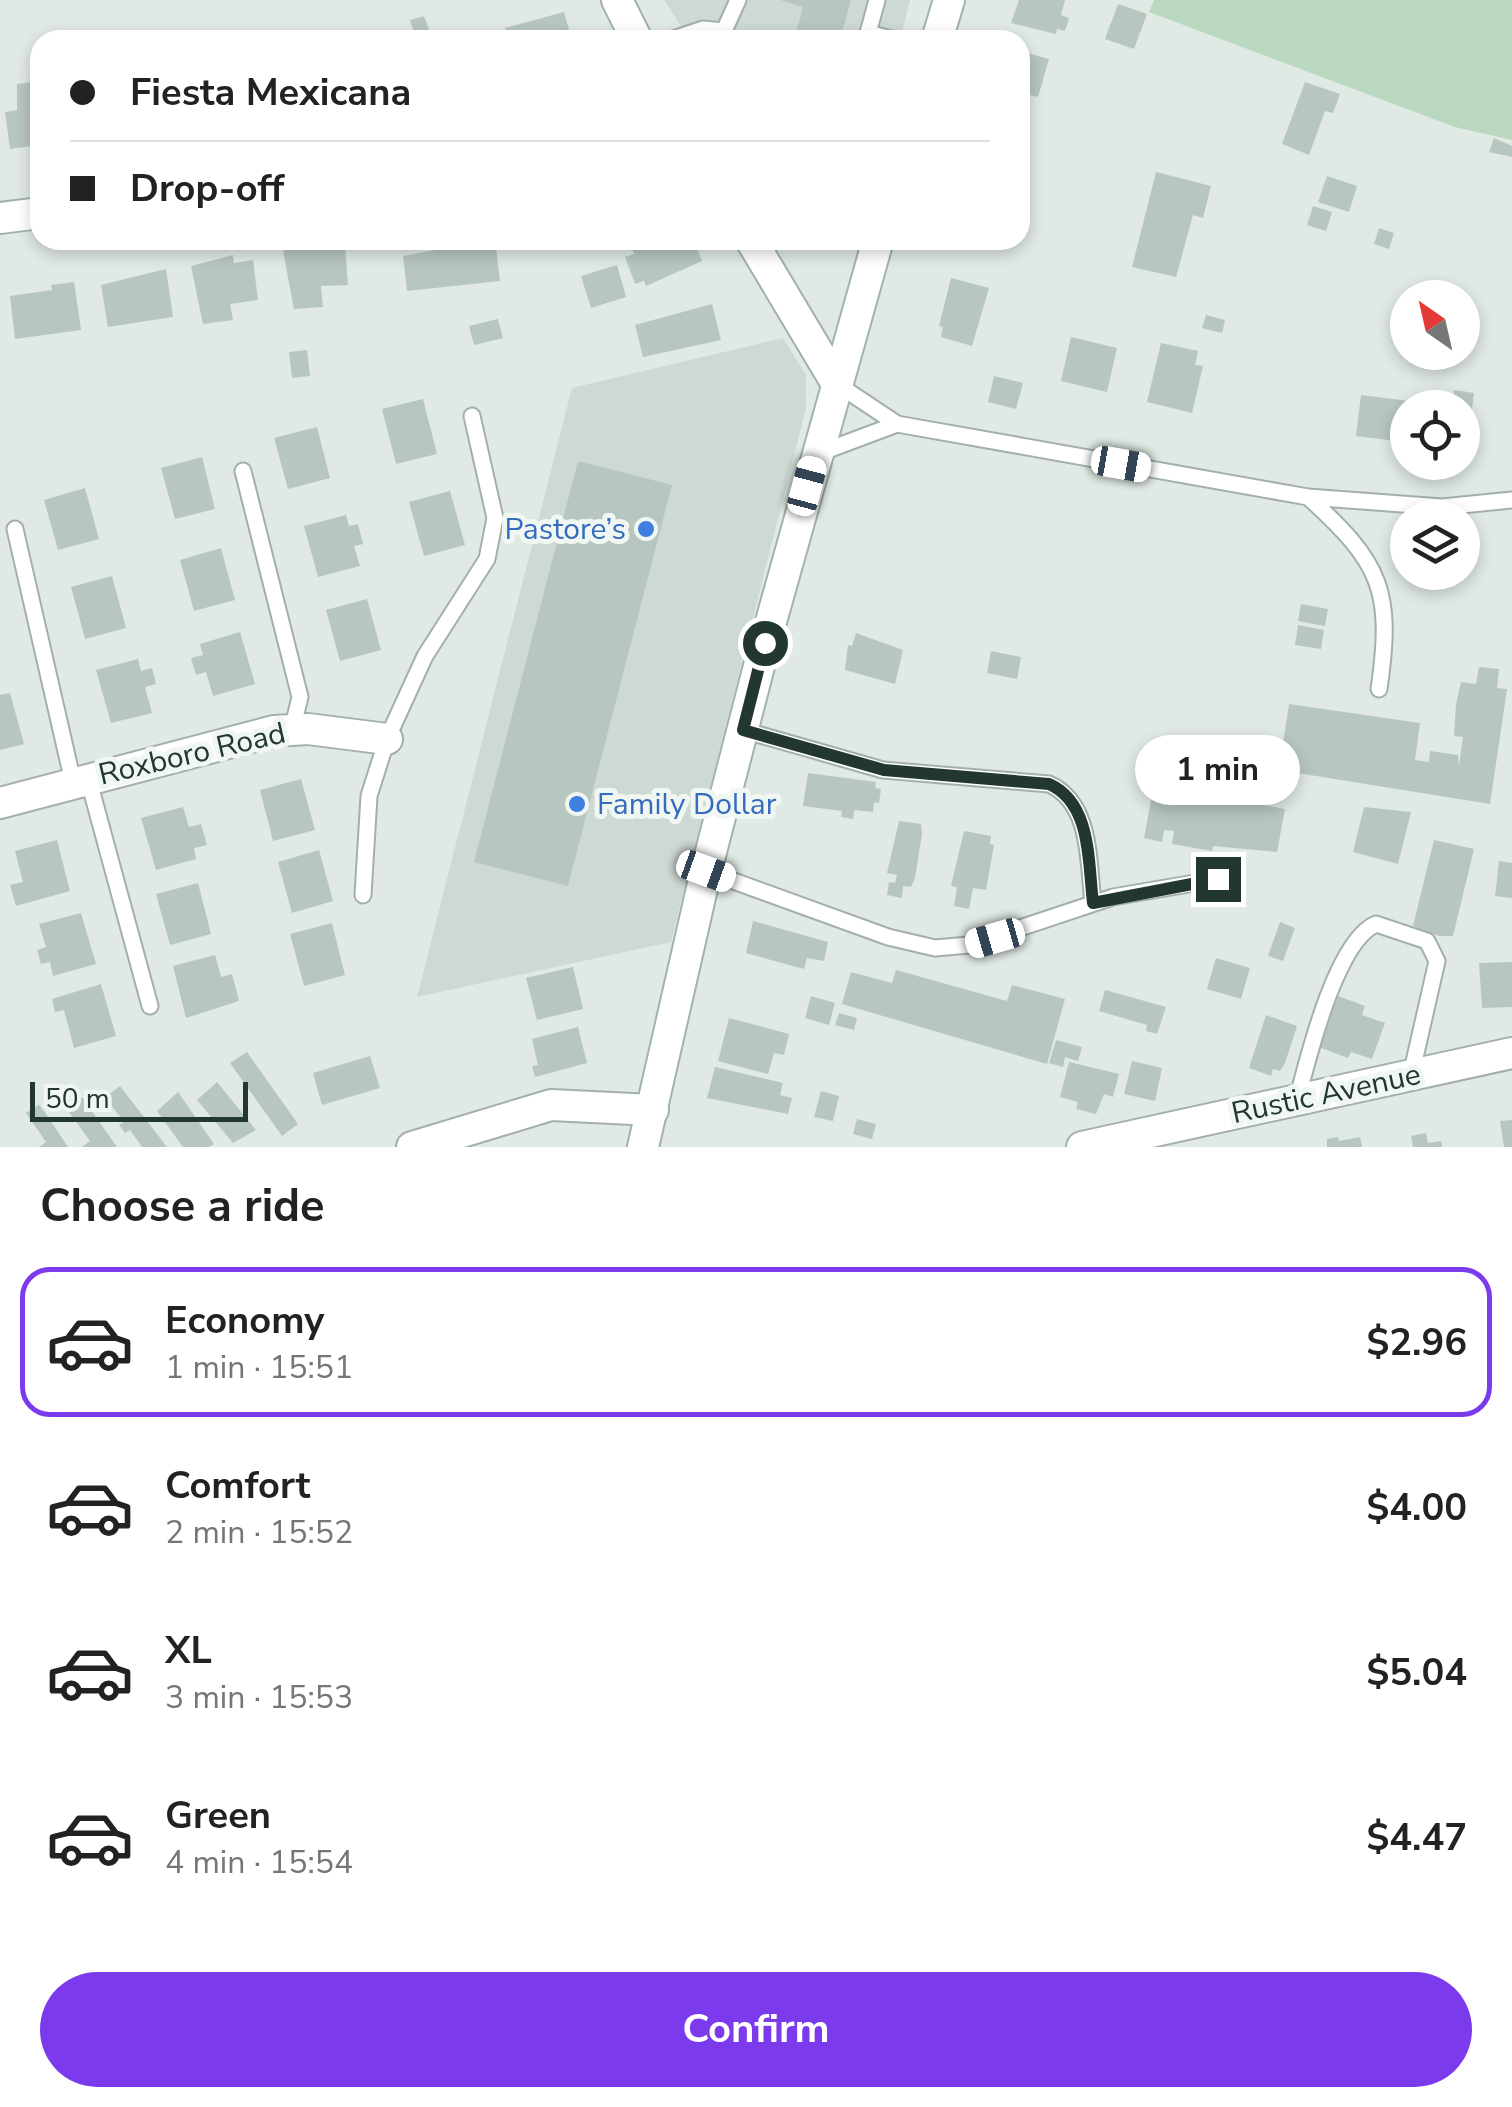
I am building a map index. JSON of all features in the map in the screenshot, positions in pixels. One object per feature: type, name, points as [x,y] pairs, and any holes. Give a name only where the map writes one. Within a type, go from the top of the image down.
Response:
[{"type":"street","points":[[616,0],[632,30]]},
{"type":"street","points":[[940,30],[949,0]]},
{"type":"street","points":[[0,218],[30,214]]},
{"type":"street","points":[[757,250],[838,384]]},
{"type":"street","points":[[643,1147],[706,871],[815,454],[875,250]]},
{"type":"street","name":"Roxboro Road","points":[[0,803],[292,730],[387,739]]},
{"type":"street","name":"Rustic Avenue","points":[[1082,1147],[1512,1054]]},
{"type":"street","points":[[412,1147],[550,1105],[653,1110]]},
{"type":"lane","points":[[729,30],[738,0]]},
{"type":"lane","points":[[869,30],[877,0]]},
{"type":"lane","points":[[838,384],[897,424],[1308,497],[1442,506],[1512,500]]},
{"type":"lane","points":[[363,895],[369,796],[387,739],[425,656],[486,559],[495,518],[472,416]]},
{"type":"lane","points":[[815,454],[897,424]]},
{"type":"lane","points":[[243,472],[300,697],[292,730]]},
{"type":"lane","points":[[1308,497],[1352,539],[1380,590],[1387,614],[1378,689]]},
{"type":"lane","points":[[15,528],[81,780],[150,1006]]},
{"type":"lane","points":[[743,730],[884,770],[1049,784],[1063,790],[1073,801],[1084,831],[1093,903]]},
{"type":"lane","points":[[706,871],[888,938],[935,948],[969,945],[1093,903],[1218,879]]},
{"type":"lane","points":[[1297,1100],[1313,1036],[1350,952],[1362,930],[1376,924],[1427,941],[1437,961],[1410,1076]]},
{"type":"shaded area","points":[[664,0],[910,0],[902,30],[684,30]]},
{"type":"shaded area","points":[[783,338],[806,375],[806,408],[671,942],[417,997],[572,388]]},
{"type":"green space","points":[[1154,0],[1512,0],[1512,140],[1455,127],[1149,12]]},
{"type":"building","points":[[780,0],[851,0],[843,30],[797,30],[803,7]]},
{"type":"building","points":[[1019,0],[1065,0],[1061,15],[1069,18],[1065,31],[1057,29],[1056,34],[1011,23]]},
{"type":"building","points":[[1118,4],[1147,14],[1134,49],[1105,39]]},
{"type":"building","points":[[564,12],[569,30],[506,30]]},
{"type":"building","points":[[424,16],[429,30],[413,30],[410,20]]},
{"type":"building","points":[[1030,54],[1049,59],[1038,97],[1030,95]]},
{"type":"building","points":[[30,82],[30,146],[10,149],[5,112],[17,110],[17,84]]},
{"type":"building","points":[[1305,82],[1340,94],[1333,113],[1325,111],[1309,155],[1282,144]]},
{"type":"building","points":[[1494,138],[1512,146],[1512,157],[1489,152]]},
{"type":"building","points":[[1156,172],[1211,186],[1203,218],[1193,215],[1176,277],[1132,267]]},
{"type":"building","points":[[1327,176],[1357,186],[1349,212],[1318,202]]},
{"type":"building","points":[[1313,206],[1332,212],[1326,231],[1307,225]]},
{"type":"building","points":[[1379,228],[1394,233],[1389,249],[1374,244]]},
{"type":"building","points":[[345,250],[348,285],[321,286],[323,307],[294,309],[283,251]]},
{"type":"building","points":[[436,250],[496,250],[500,281],[407,291],[403,256]]},
{"type":"building","points":[[633,250],[698,250],[702,261],[646,286],[644,281],[635,284],[625,257],[634,254]]},
{"type":"building","points":[[233,255],[234,263],[253,260],[258,300],[230,304],[233,320],[203,324],[191,266]]},
{"type":"building","points":[[617,265],[626,297],[591,308],[581,276]]},
{"type":"building","points":[[166,269],[173,317],[108,327],[101,285]]},
{"type":"building","points":[[951,278],[989,288],[972,346],[941,337],[943,327],[939,326]]},
{"type":"building","points":[[74,282],[81,330],[15,339],[10,296],[52,290],[51,285]]},
{"type":"building","points":[[712,304],[721,340],[643,357],[635,325]]},
{"type":"building","points":[[1206,315],[1225,320],[1222,333],[1202,328]]},
{"type":"building","points":[[498,319],[503,338],[474,345],[469,326]]},
{"type":"building","points":[[1071,337],[1117,348],[1107,392],[1061,381]]},
{"type":"building","points":[[1161,343],[1198,351],[1195,365],[1203,366],[1192,413],[1147,402]]},
{"type":"building","points":[[307,350],[310,376],[292,378],[289,352]]},
{"type":"building","points":[[994,376],[1023,383],[1016,409],[988,402]]},
{"type":"building","points":[[1361,395],[1390,399],[1390,440],[1356,436]]},
{"type":"building","points":[[423,399],[437,454],[396,464],[382,409]]},
{"type":"building","points":[[317,427],[330,478],[288,489],[274,438]]},
{"type":"building","points":[[202,457],[215,509],[175,519],[161,468]]},
{"type":"building","points":[[578,461],[672,485],[568,886],[474,862]]},
{"type":"building","points":[[85,488],[99,539],[58,550],[44,500]]},
{"type":"building","points":[[450,491],[465,545],[424,556],[409,502]]},
{"type":"building","points":[[346,515],[349,526],[358,524],[363,544],[354,546],[360,566],[318,577],[304,526]]},
{"type":"building","points":[[221,548],[235,600],[194,611],[180,560]]},
{"type":"building","points":[[112,576],[126,628],[85,639],[71,587]]},
{"type":"building","points":[[367,599],[381,650],[340,661],[326,610]]},
{"type":"building","points":[[1301,604],[1328,609],[1325,626],[1298,621]]},
{"type":"building","points":[[1298,625],[1324,630],[1321,649],[1295,645]]},
{"type":"building","points":[[240,632],[255,684],[213,696],[206,672],[196,675],[191,658],[203,655],[200,644]]},
{"type":"building","points":[[856,633],[903,650],[895,684],[845,670],[848,645],[852,646]]},
{"type":"building","points":[[991,651],[1021,657],[1017,679],[987,673]]},
{"type":"building","points":[[138,659],[141,671],[152,668],[156,684],[145,687],[152,713],[111,723],[96,670]]},
{"type":"building","points":[[1479,667],[1499,669],[1497,688],[1507,689],[1490,804],[1279,770],[1289,704],[1420,723],[1415,760],[1429,762],[1430,751],[1458,755],[1459,766],[1463,737],[1454,736],[1456,704],[1461,682],[1476,684]]},
{"type":"building","points":[[10,693],[24,744],[0,750],[0,695]]},
{"type":"building","points":[[808,773],[876,782],[875,788],[881,789],[879,803],[874,802],[873,812],[854,810],[853,819],[841,817],[842,811],[803,806]]},
{"type":"building","points":[[301,779],[315,830],[273,841],[260,790]]},
{"type":"building","points":[[1154,785],[1285,809],[1277,852],[1213,846],[1212,851],[1172,844],[1174,831],[1164,830],[1162,842],[1144,838]]},
{"type":"building","points":[[183,807],[189,827],[201,824],[207,845],[194,848],[196,859],[156,870],[141,818]]},
{"type":"building","points":[[1364,807],[1411,812],[1398,864],[1353,852]]},
{"type":"building","points":[[899,821],[921,824],[922,834],[915,878],[911,887],[903,886],[902,898],[887,895],[889,882],[895,883],[897,875],[887,873]]},
{"type":"building","points":[[964,831],[991,836],[990,844],[994,845],[986,890],[973,888],[969,909],[954,906],[957,887],[951,886]]},
{"type":"building","points":[[57,840],[70,891],[16,906],[10,885],[23,882],[15,851]]},
{"type":"building","points":[[1434,840],[1474,849],[1453,936],[1439,936],[1413,926]]},
{"type":"building","points":[[319,850],[333,901],[292,913],[278,862]]},
{"type":"building","points":[[1499,861],[1512,863],[1512,898],[1495,896]]},
{"type":"building","points":[[198,883],[211,934],[170,945],[156,894]]},
{"type":"building","points":[[81,913],[96,964],[53,976],[50,962],[41,964],[37,950],[46,947],[39,924]]},
{"type":"building","points":[[753,921],[828,942],[824,961],[807,958],[804,969],[746,953]]},
{"type":"building","points":[[1280,922],[1295,928],[1283,961],[1268,956]]},
{"type":"building","points":[[332,923],[345,975],[304,986],[290,934]]},
{"type":"building","points":[[215,955],[221,977],[232,974],[239,1001],[186,1018],[173,966]]},
{"type":"building","points":[[1216,958],[1250,968],[1241,999],[1207,989]]},
{"type":"building","points":[[1512,962],[1512,1007],[1482,1008],[1479,963]]},
{"type":"building","points":[[573,967],[583,1009],[537,1020],[526,978]]},
{"type":"building","points":[[896,970],[1007,1001],[1012,985],[1065,999],[1047,1064],[842,1004],[851,972],[892,983]]},
{"type":"building","points":[[101,984],[116,1036],[74,1048],[64,1010],[55,1012],[52,999]]},
{"type":"building","points":[[1105,990],[1166,1007],[1157,1034],[1146,1031],[1147,1025],[1099,1011]]},
{"type":"building","points":[[811,996],[835,1003],[829,1025],[805,1018]]},
{"type":"building","points":[[1338,996],[1365,1006],[1362,1015],[1385,1023],[1372,1059],[1351,1052],[1348,1058],[1319,1047]]},
{"type":"building","points":[[839,1013],[857,1018],[854,1030],[835,1025]]},
{"type":"building","points":[[1266,1015],[1297,1026],[1285,1063],[1280,1071],[1273,1069],[1271,1076],[1249,1068]]},
{"type":"building","points":[[729,1018],[789,1034],[784,1055],[774,1053],[768,1074],[718,1061]]},
{"type":"building","points":[[578,1027],[587,1063],[535,1077],[532,1066],[538,1065],[532,1039]]},
{"type":"building","points":[[1056,1040],[1082,1047],[1078,1061],[1065,1057],[1063,1067],[1049,1063]]},
{"type":"building","points":[[247,1052],[298,1124],[282,1136],[230,1063]]},
{"type":"building","points":[[370,1056],[380,1088],[322,1105],[313,1073]]},
{"type":"building","points":[[1132,1061],[1162,1068],[1155,1101],[1124,1094]]},
{"type":"building","points":[[1069,1062],[1119,1074],[1113,1097],[1104,1094],[1096,1114],[1076,1109],[1078,1102],[1060,1097]]},
{"type":"building","points":[[715,1067],[783,1083],[780,1095],[792,1098],[788,1114],[707,1098]]},
{"type":"building","points":[[217,1082],[256,1130],[233,1143],[197,1100]]},
{"type":"building","points":[[120,1086],[167,1147],[142,1147],[130,1130],[125,1133],[119,1125],[124,1122],[105,1097]]},
{"type":"building","points":[[821,1091],[839,1096],[833,1121],[814,1117]]},
{"type":"building","points":[[178,1092],[214,1144],[183,1147],[157,1111]]},
{"type":"building","points":[[82,1097],[117,1147],[82,1147],[90,1141],[66,1108]]},
{"type":"building","points":[[39,1105],[68,1147],[39,1147],[46,1142],[26,1113]]},
{"type":"building","points":[[857,1119],[876,1124],[872,1139],[853,1134]]},
{"type":"building","points":[[1512,1120],[1512,1147],[1504,1147],[1500,1121]]},
{"type":"building","points":[[1426,1133],[1428,1143],[1441,1141],[1442,1147],[1413,1147],[1411,1136]]},
{"type":"building","points":[[1338,1137],[1339,1141],[1360,1137],[1362,1147],[1327,1147],[1327,1139]]},
{"type":"place","name":"Pastore’s","points":[[646,529]]},
{"type":"place","name":"Family Dollar","points":[[577,804]]},
{"type":"route","points":[[765,643],[743,730],[884,770],[937,778],[1032,782],[1063,790],[1073,801],[1084,831],[1093,903],[1218,879]]}]
